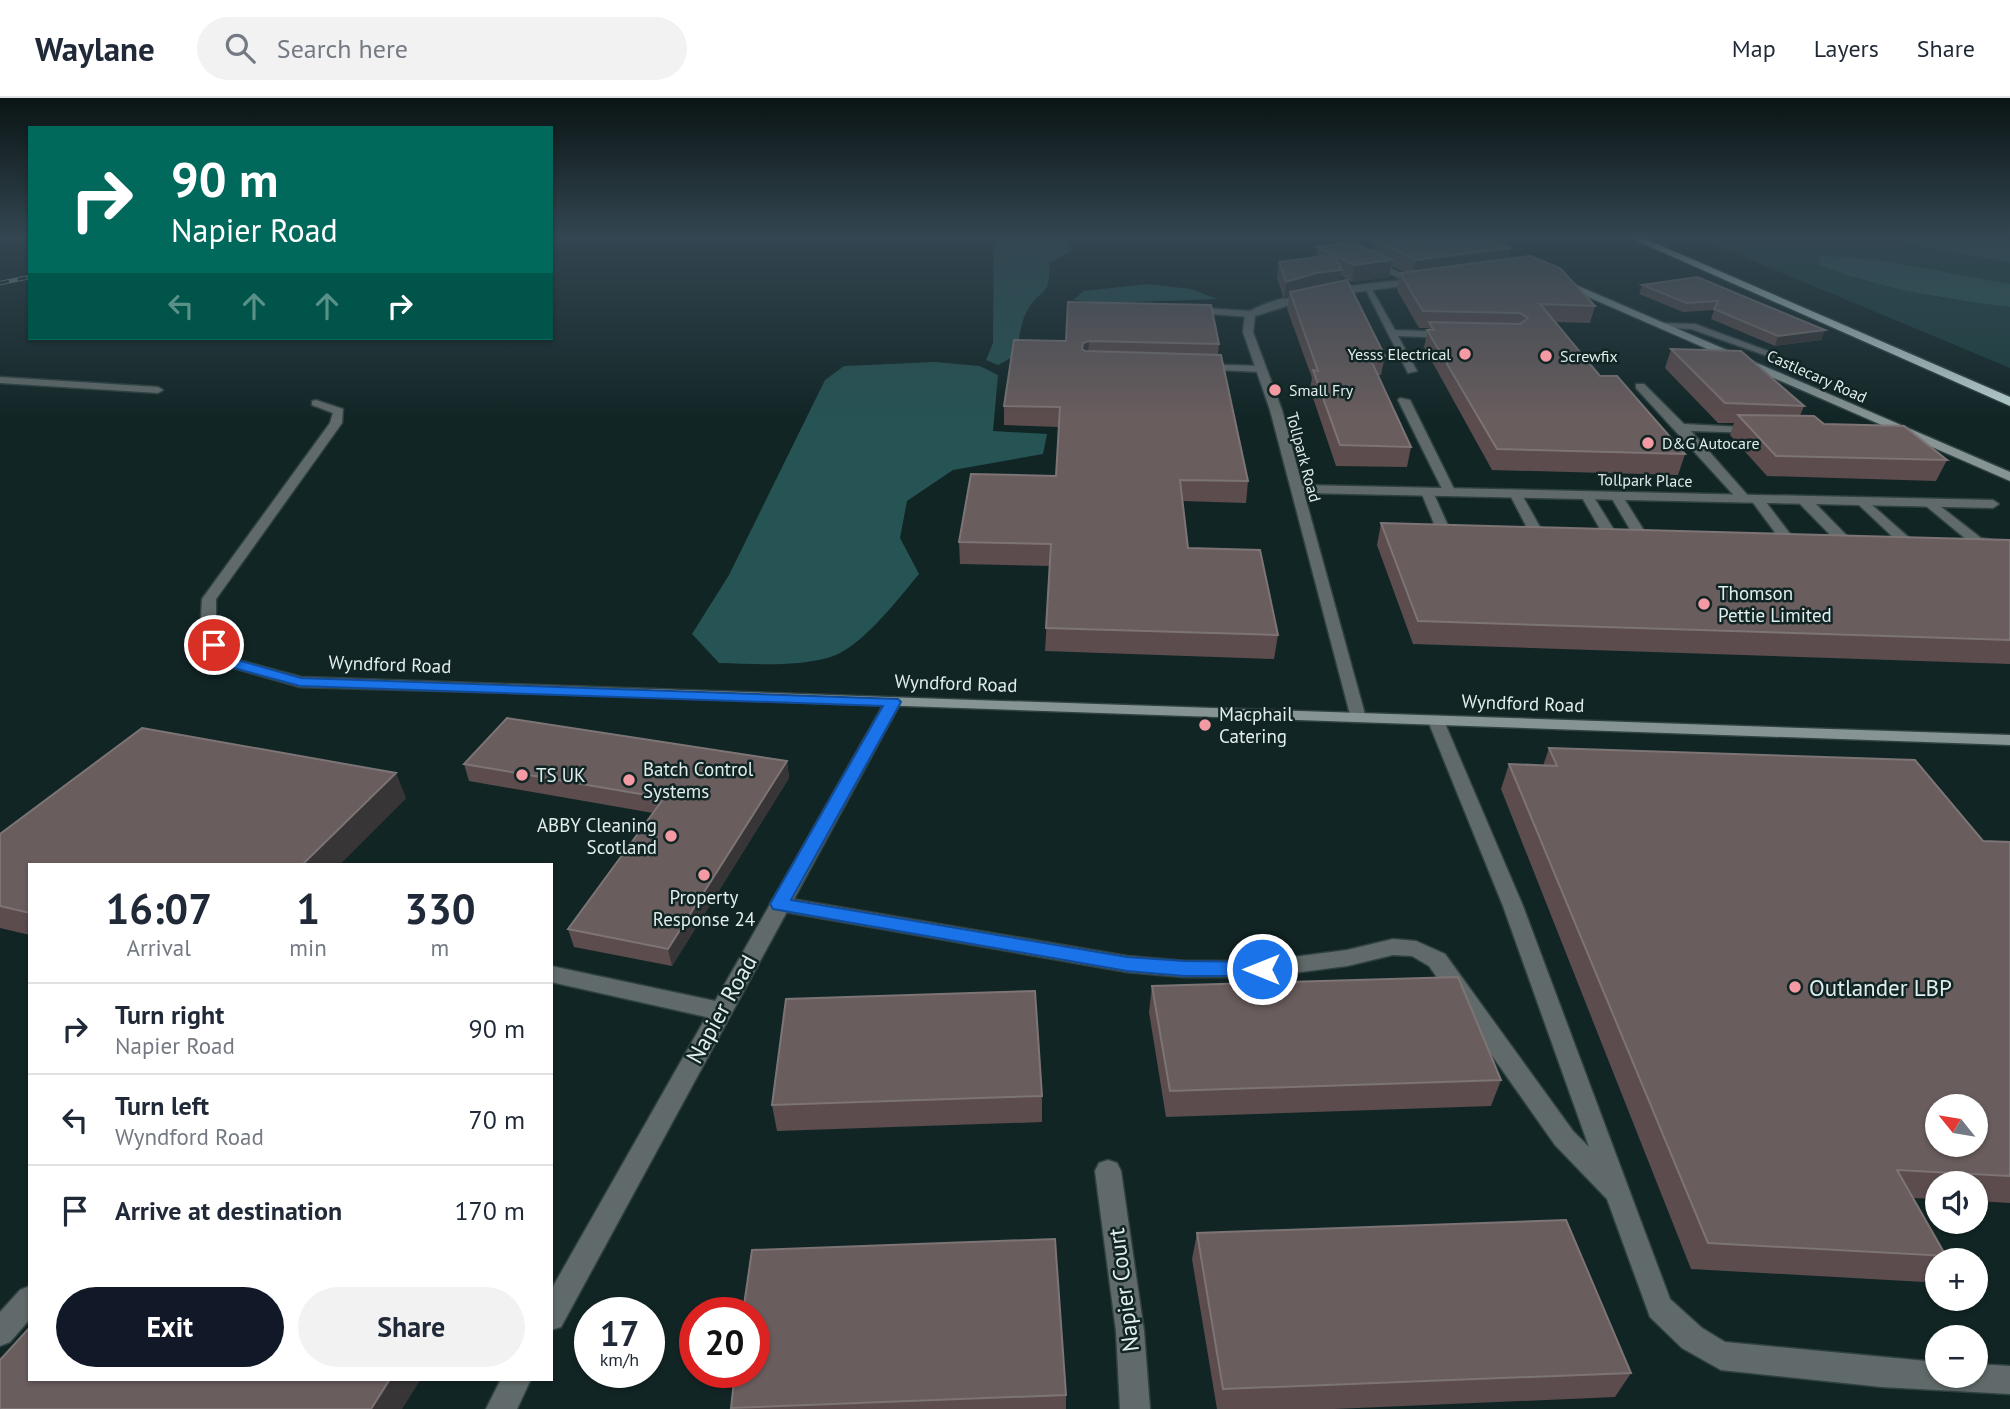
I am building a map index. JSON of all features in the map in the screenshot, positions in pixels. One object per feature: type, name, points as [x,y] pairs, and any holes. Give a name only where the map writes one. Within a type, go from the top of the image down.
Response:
[{"type":"highway","points":[[1773,298],[2010,402]]},
{"type":"highway","points":[[1802,298],[1935,355]]},
{"type":"street","points":[[1176,311],[1198,309],[1250,314],[1303,298]]},
{"type":"street","points":[[1372,298],[1412,371]]},
{"type":"street","name":"Castlecary Road","points":[[1598,298],[2010,477]]},
{"type":"street","name":"Tollpark Road","points":[[1250,314],[1248,332],[1276,410],[1357,718]]},
{"type":"street","points":[[1663,326],[1692,326],[1773,355]]},
{"type":"street","points":[[1391,333],[1461,335]]},
{"type":"street","points":[[1183,367],[1261,369]]},
{"type":"street","points":[[0,380],[158,390]]},
{"type":"street","points":[[1640,386],[1784,535],[1779,540],[1751,540]]},
{"type":"street","points":[[1404,400],[1450,493]]},
{"type":"street","name":"Wyndford Road","points":[[316,402],[339,411],[336,423],[209,599],[208,637],[229,662],[300,682],[2010,740]]},
{"type":"street","points":[[1681,427],[1775,430]]},
{"type":"street","name":"Tollpark Place","points":[[1296,489],[1993,504]]},
{"type":"street","points":[[1408,529],[1443,530],[1427,492]]},
{"type":"street","points":[[1516,495],[1542,543]]},
{"type":"street","points":[[1587,496],[1617,546]]},
{"type":"street","points":[[1617,497],[1648,548]]},
{"type":"street","points":[[1805,501],[1856,552]]},
{"type":"street","points":[[1864,502],[1922,556]]},
{"type":"street","points":[[1931,503],[1977,541],[2010,547]]},
{"type":"street","name":"Napier Road","points":[[553,1313],[893,702]]},
{"type":"street","points":[[1436,721],[1513,906],[1660,1308],[1692,1338],[1721,1356],[1882,1373],[2010,1380]]},
{"type":"street","points":[[780,904],[1127,964],[1184,969],[1262,969],[1348,958],[1393,947],[1416,949],[1437,960],[1564,1138],[1619,1195]]},
{"type":"street","points":[[553,974],[720,1011]]},
{"type":"street","name":"Napier Court","points":[[1108,1171],[1130,1331],[1135,1409]]},
{"type":"street","points":[[0,1332],[28,1301]]},
{"type":"street","points":[[501,1409],[516,1381]]},
{"type":"shaded area","points":[[993,298],[1037,298],[1025,316],[1016,355],[998,365],[986,360],[993,343]]},
{"type":"shaded area","points":[[1075,298],[1217,299],[1103,303],[1073,300]]},
{"type":"shaded area","points":[[1843,298],[1944,298],[2010,307],[2010,368]]},
{"type":"shaded area","points":[[1946,298],[2010,298],[2010,307]]},
{"type":"shaded area","points":[[934,362],[980,366],[998,375],[993,431],[1047,434],[1043,454],[953,470],[907,501],[900,538],[919,574],[877,623],[852,645],[827,658],[801,663],[719,663],[692,634],[729,575],[825,380],[844,366]]},
{"type":"building","points":[[1292,298],[1356,298],[1385,356],[1369,356],[1411,447],[1340,445],[1313,370],[1318,371]]},
{"type":"building","points":[[1415,298],[1588,298],[1595,306],[1540,304],[1600,376],[1617,376],[1685,454],[1497,449],[1427,330],[1434,330],[1429,322],[1520,324],[1528,318],[1520,313],[1423,311]]},
{"type":"building","points":[[1675,298],[1748,298],[1825,330],[1778,336],[1714,309],[1718,301],[1687,303]]},
{"type":"building","points":[[1068,302],[1211,305],[1219,344],[1089,341],[1083,343],[1082,349],[1221,355],[1248,481],[1180,480],[1188,548],[1260,550],[1278,635],[1046,628],[1051,544],[959,542],[971,474],[1056,476],[1060,407],[1004,406],[1014,340],[1066,341]]},
{"type":"building","points":[[1671,349],[1741,351],[1804,406],[1725,403]]},
{"type":"building","points":[[1738,415],[1814,416],[1824,424],[1904,426],[1947,460],[1776,456]]},
{"type":"building","name":"Thomson Pettie Limited","points":[[1381,523],[2010,540],[2010,640],[1418,621]]},
{"type":"building","points":[[507,718],[787,761],[668,949],[568,929],[664,798],[464,764]]},
{"type":"building","points":[[142,728],[396,773],[304,863],[28,863],[28,913],[0,906],[0,834]]},
{"type":"building","name":"Outlander LBP","points":[[1549,748],[1915,760],[1983,841],[2010,842],[2010,1176],[1988,1175],[1988,1171],[1897,1170],[1925,1219],[1925,1234],[1933,1234],[1941,1248],[1925,1248],[1925,1255],[1708,1243],[1509,764],[1557,766]]},
{"type":"building","points":[[1458,977],[1501,1080],[1170,1091],[1152,986]]},
{"type":"building","points":[[1035,991],[1042,1096],[772,1105],[786,999]]},
{"type":"building","points":[[1566,1220],[1631,1373],[1223,1389],[1197,1233]]},
{"type":"building","points":[[1055,1239],[1066,1395],[731,1408],[733,1388],[770,1388],[770,1297],[745,1297],[752,1250]]},
{"type":"building","points":[[28,1329],[28,1381],[389,1381],[371,1409],[0,1409],[0,1360]]},
{"type":"place","name":"Yesss Electrical","points":[[1465,354]]},
{"type":"place","name":"Screwfix","points":[[1546,356]]},
{"type":"place","name":"Small Fry","points":[[1275,390]]},
{"type":"place","name":"D&G Autocare","points":[[1648,443]]},
{"type":"place","name":"Thomson Pettie Limited","points":[[1704,604]]},
{"type":"place","name":"Macphail Catering","points":[[1205,725]]},
{"type":"place","name":"TS UK","points":[[522,775]]},
{"type":"place","name":"Batch Control Systems","points":[[629,780]]},
{"type":"place","name":"ABBY Cleaning Scotland","points":[[671,836]]},
{"type":"place","name":"Property Response 24","points":[[704,875]]},
{"type":"place","name":"Outlander LBP","points":[[1795,987]]},
{"type":"route","points":[[214,645],[229,662],[300,682],[893,702],[780,904],[1127,964],[1184,969],[1262,969]]}]
